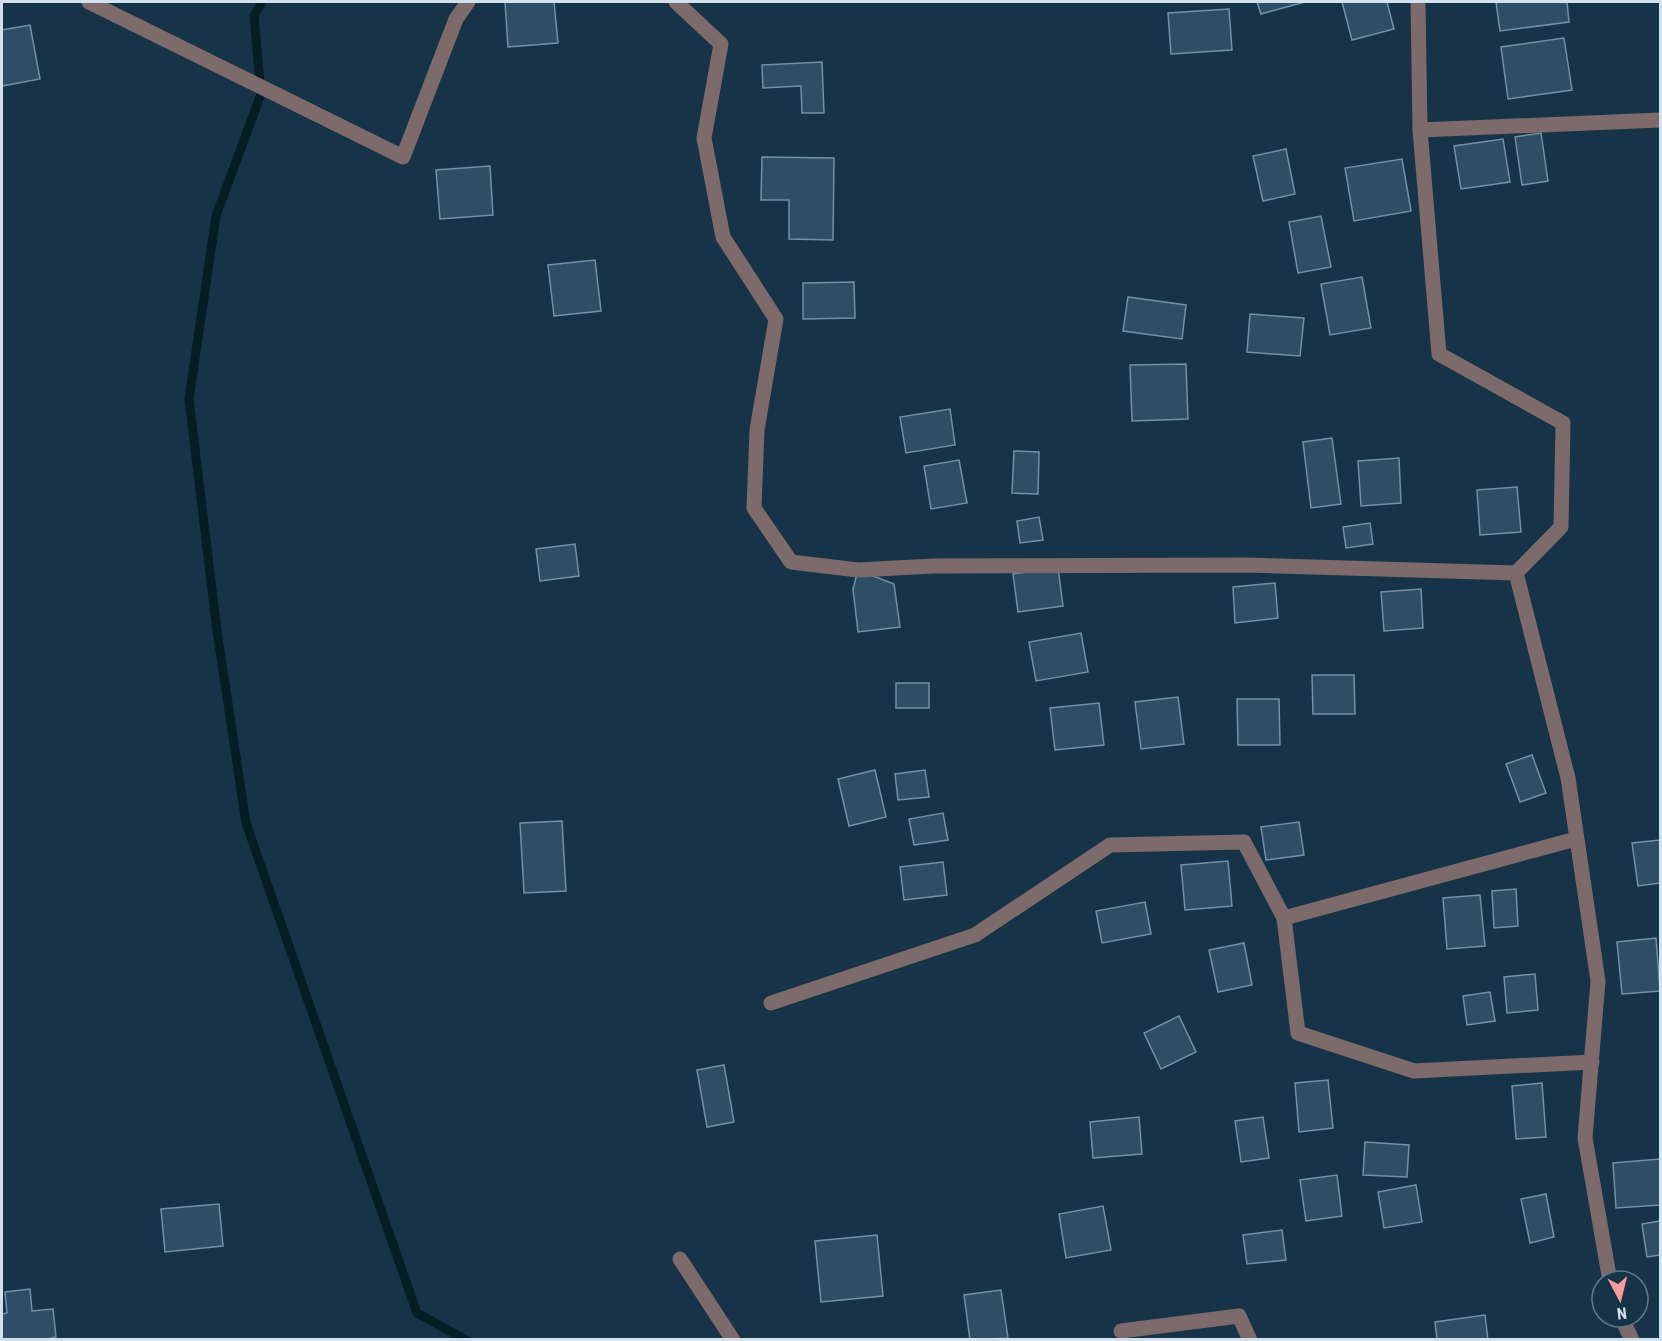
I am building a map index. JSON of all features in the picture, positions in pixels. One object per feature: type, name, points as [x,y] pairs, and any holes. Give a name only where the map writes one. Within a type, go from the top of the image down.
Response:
[{"type":"street","points":[[89,2],[403,157],[456,19],[468,2]]},
{"type":"street","points":[[676,2],[721,45],[704,138],[723,237],[776,319],[757,430],[754,508],[791,562],[858,570],[933,566],[1245,565],[1516,573],[1561,527],[1563,423],[1439,354],[1420,130],[1418,2]]},
{"type":"street","points":[[1420,130],[1660,120]]},
{"type":"street","points":[[1516,573],[1568,778],[1599,981],[1585,1138],[1608,1269]]},
{"type":"street","points":[[1284,918],[1576,839]]},
{"type":"street","points":[[771,1004],[975,935],[1110,845],[1244,842],[1284,918],[1298,1033],[1414,1071],[1592,1062]]},
{"type":"street","points":[[680,1259],[733,1340]]},
{"type":"street","points":[[1120,1331],[1239,1316],[1250,1340]]},
{"type":"building","points":[[505,2],[554,2],[558,43],[508,47]]},
{"type":"building","points":[[1257,2],[1305,2],[1261,14]]},
{"type":"building","points":[[1342,2],[1387,2],[1394,29],[1352,40]]},
{"type":"building","points":[[1496,2],[1567,2],[1569,22],[1500,31]]},
{"type":"building","points":[[1229,9],[1232,50],[1171,54],[1168,13]]},
{"type":"building","points":[[30,25],[40,79],[2,86],[2,30]]},
{"type":"building","points":[[1564,38],[1572,90],[1508,99],[1501,47]]},
{"type":"building","points":[[822,62],[824,113],[802,113],[801,86],[763,88],[762,65]]},
{"type":"building","points":[[1541,133],[1548,181],[1522,185],[1515,137]]},
{"type":"building","points":[[1503,139],[1510,182],[1461,189],[1454,146]]},
{"type":"building","points":[[1286,149],[1295,194],[1263,201],[1253,156]]},
{"type":"building","points":[[762,157],[834,158],[833,240],[789,239],[789,200],[761,200]]},
{"type":"building","points":[[1402,159],[1411,211],[1354,221],[1345,168]]},
{"type":"building","points":[[490,166],[493,215],[440,219],[436,170]]},
{"type":"building","points":[[1321,216],[1331,267],[1298,273],[1289,222]]},
{"type":"building","points":[[595,260],[601,311],[554,316],[548,265]]},
{"type":"building","points":[[1362,277],[1371,328],[1330,335],[1321,284]]},
{"type":"building","points":[[854,282],[855,318],[803,319],[803,283]]},
{"type":"building","points":[[1128,297],[1186,305],[1182,339],[1123,331]]},
{"type":"building","points":[[1250,314],[1304,318],[1300,356],[1247,352]]},
{"type":"building","points":[[1186,364],[1188,419],[1132,421],[1130,365]]},
{"type":"building","points":[[950,409],[955,445],[906,453],[900,417]]},
{"type":"building","points":[[1332,438],[1341,504],[1311,508],[1303,442]]},
{"type":"building","points":[[1014,451],[1039,452],[1038,494],[1012,493]]},
{"type":"building","points":[[1399,458],[1401,503],[1361,506],[1358,461]]},
{"type":"building","points":[[959,460],[967,503],[931,509],[924,466]]},
{"type":"building","points":[[1517,487],[1521,532],[1480,535],[1477,490]]},
{"type":"building","points":[[1039,517],[1043,540],[1020,543],[1017,521]]},
{"type":"building","points":[[1370,523],[1373,544],[1346,548],[1343,527]]},
{"type":"building","points":[[575,544],[579,576],[540,581],[536,549]]},
{"type":"building","points":[[1058,568],[1063,606],[1018,612],[1013,574]]},
{"type":"building","points":[[858,570],[894,584],[900,627],[858,632],[853,589]]},
{"type":"building","points":[[1275,583],[1278,618],[1235,623],[1233,587]]},
{"type":"building","points":[[1421,589],[1423,628],[1384,631],[1381,592]]},
{"type":"building","points":[[1081,633],[1088,672],[1036,681],[1029,642]]},
{"type":"building","points":[[1312,675],[1354,675],[1355,714],[1313,714]]},
{"type":"building","points":[[896,683],[929,683],[929,708],[896,708]]},
{"type":"building","points":[[1178,697],[1184,744],[1141,749],[1135,702]]},
{"type":"building","points":[[1237,699],[1279,699],[1280,745],[1238,745]]},
{"type":"building","points":[[1099,703],[1104,745],[1055,750],[1050,708]]},
{"type":"building","points":[[1532,755],[1546,793],[1520,802],[1506,764]]},
{"type":"building","points":[[875,770],[886,817],[849,826],[838,779]]},
{"type":"building","points":[[925,770],[929,797],[898,800],[895,774]]},
{"type":"building","points":[[943,813],[948,840],[914,845],[909,819]]},
{"type":"building","points":[[562,821],[566,891],[524,893],[520,823]]},
{"type":"building","points":[[1299,822],[1304,855],[1266,860],[1261,827]]},
{"type":"building","points":[[1660,840],[1660,883],[1638,886],[1632,843]]},
{"type":"building","points":[[1228,861],[1232,906],[1185,910],[1181,865]]},
{"type":"building","points":[[943,862],[947,895],[904,900],[900,867]]},
{"type":"building","points":[[1516,889],[1518,926],[1494,928],[1492,891]]},
{"type":"building","points":[[1480,895],[1485,946],[1447,949],[1443,898]]},
{"type":"building","points":[[1145,902],[1151,934],[1102,943],[1096,911]]},
{"type":"building","points":[[1656,938],[1660,991],[1622,994],[1617,942]]},
{"type":"building","points":[[1244,943],[1252,985],[1218,992],[1209,950]]},
{"type":"building","points":[[1535,974],[1538,1010],[1507,1013],[1504,977]]},
{"type":"building","points":[[1490,992],[1495,1021],[1467,1025],[1463,996]]},
{"type":"building","points":[[1179,1016],[1196,1052],[1161,1069],[1144,1033]]},
{"type":"building","points":[[724,1065],[734,1122],[707,1127],[697,1070]]},
{"type":"building","points":[[1328,1080],[1333,1128],[1299,1132],[1295,1083]]},
{"type":"building","points":[[1542,1083],[1546,1137],[1516,1139],[1512,1086]]},
{"type":"building","points":[[1139,1117],[1142,1154],[1093,1158],[1090,1122]]},
{"type":"building","points":[[1263,1117],[1269,1158],[1241,1162],[1235,1121]]},
{"type":"building","points":[[1365,1142],[1409,1145],[1407,1177],[1363,1175]]},
{"type":"building","points":[[1660,1159],[1660,1205],[1616,1208],[1613,1163]]},
{"type":"building","points":[[1337,1175],[1342,1216],[1306,1221],[1300,1180]]},
{"type":"building","points":[[1416,1185],[1422,1222],[1384,1228],[1378,1192]]},
{"type":"building","points":[[1546,1194],[1554,1237],[1530,1243],[1521,1199]]},
{"type":"building","points":[[219,1204],[223,1246],[165,1252],[161,1209]]},
{"type":"building","points":[[1103,1206],[1111,1250],[1066,1258],[1059,1214]]},
{"type":"building","points":[[1660,1221],[1660,1255],[1647,1257],[1642,1224]]},
{"type":"building","points":[[1282,1230],[1286,1260],[1247,1264],[1243,1235]]},
{"type":"building","points":[[877,1235],[883,1296],[821,1302],[815,1241]]},
{"type":"building","points":[[30,1289],[32,1311],[53,1309],[56,1337],[44,1340],[2,1340],[2,1314],[7,1313],[5,1292]]},
{"type":"building","points":[[1001,1290],[1008,1338],[970,1340],[964,1295]]},
{"type":"building","points":[[1485,1315],[1488,1340],[1437,1340],[1435,1322]]},
{"type":"waterway","points":[[262,2],[254,16],[261,94],[216,216],[189,399],[217,631],[246,823],[417,1313],[466,1340]]}]
